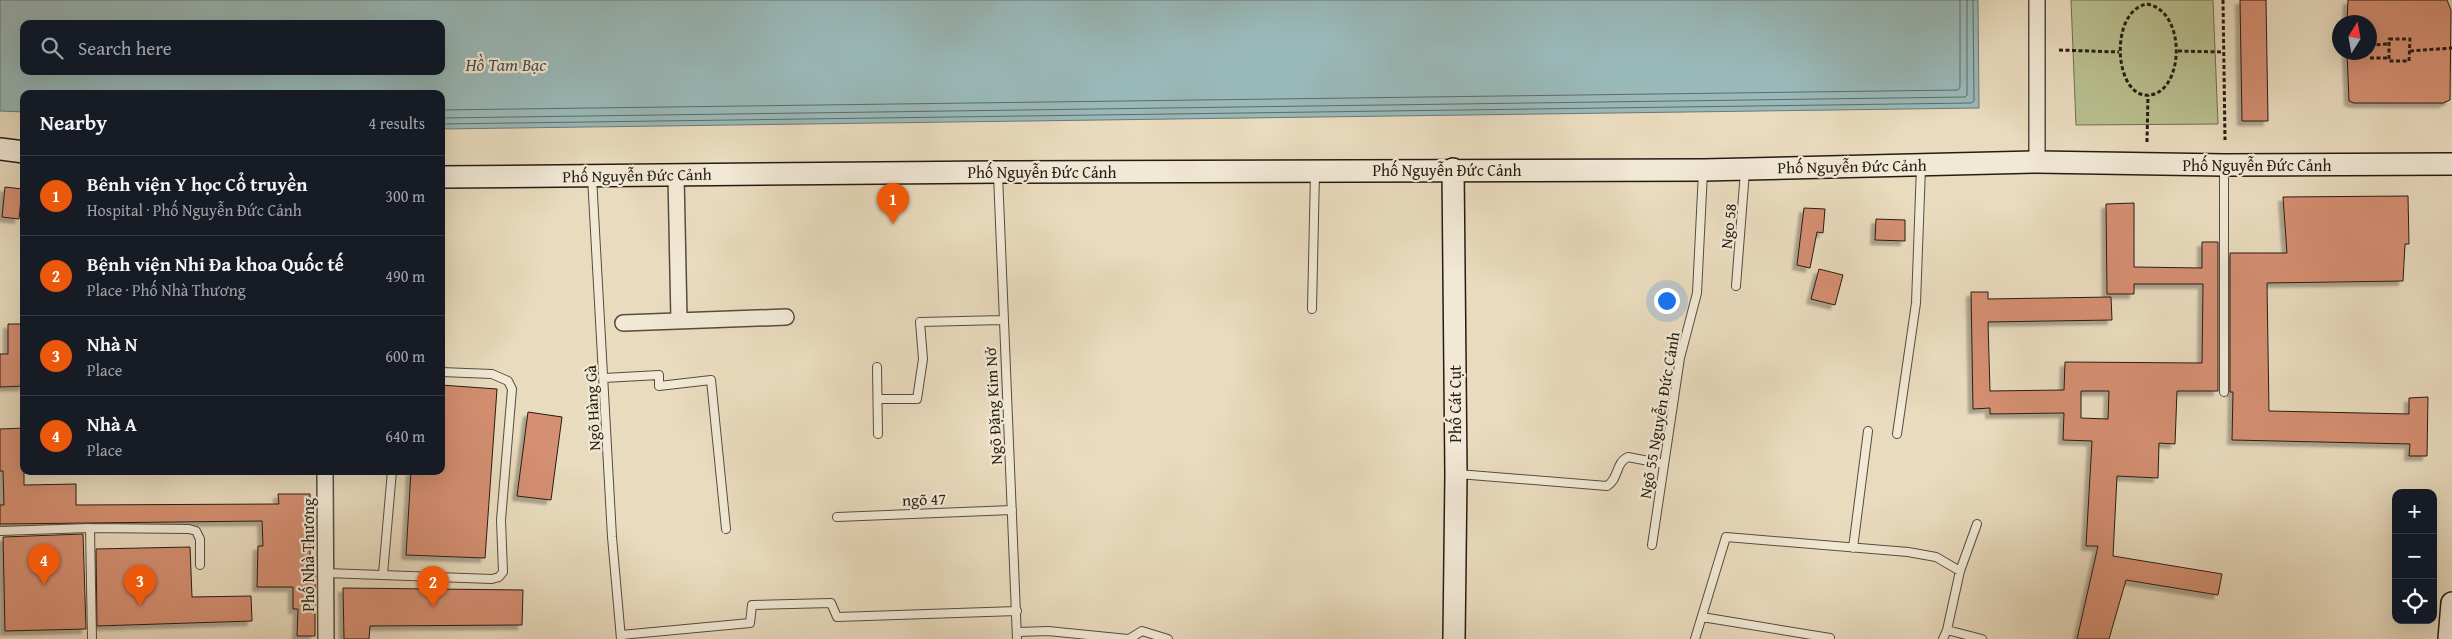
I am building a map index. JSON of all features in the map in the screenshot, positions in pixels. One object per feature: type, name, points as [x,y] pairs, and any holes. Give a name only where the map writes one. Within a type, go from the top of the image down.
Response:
[{"type":"main road","points":[[0,149],[20,152]]},
{"type":"main road","name":"Phố Nguyễn Đức Cảnh","points":[[445,177],[1454,169],[1704,170],[2037,162],[2224,165],[2452,164]]},
{"type":"main road","name":"Phố Cát Cụt","points":[[1454,169],[1456,474],[1454,639]]},
{"type":"main road","points":[[2449,639],[2452,603]]},
{"type":"street","points":[[2037,0],[2037,162]]},
{"type":"street","points":[[676,175],[679,320]]},
{"type":"street","points":[[622,323],[786,317]]},
{"type":"street","name":"Phố Nhà Thương","points":[[325,475],[326,639]]},
{"type":"lane","points":[[1896,434],[1916,303],[1921,165]]},
{"type":"lane","points":[[2224,165],[2224,392]]},
{"type":"lane","name":"Ngo 58","points":[[1736,286],[1746,168]]},
{"type":"lane","points":[[1312,309],[1315,170]]},
{"type":"lane","name":"Ngõ 55 Nguyễn Đức Cảnh","points":[[1652,545],[1680,358],[1697,293],[1704,170]]},
{"type":"lane","name":"Ngõ Đặng Kim Nở","points":[[998,172],[1017,636]]},
{"type":"lane","name":"Ngõ Hàng Gà","points":[[592,175],[612,537],[621,637]]},
{"type":"lane","points":[[878,398],[917,399],[923,359],[920,322],[1003,320]]},
{"type":"lane","points":[[877,367],[878,434]]},
{"type":"lane","points":[[326,573],[492,580],[499,577],[503,572],[502,520],[512,389],[508,381],[492,374],[445,372]]},
{"type":"lane","points":[[604,378],[659,375],[659,386],[711,380],[726,529]]},
{"type":"lane","points":[[1853,548],[1868,431]]},
{"type":"lane","points":[[1456,474],[1607,486],[1613,481],[1620,463],[1628,457],[1664,464]]},
{"type":"lane","points":[[383,574],[392,475]]},
{"type":"lane","name":"ngõ 47","points":[[837,517],[1012,510]]},
{"type":"lane","points":[[1943,639],[1948,630],[1960,571],[1977,524]]},
{"type":"lane","points":[[0,531],[90,528],[189,529],[196,531],[200,539],[200,564]]},
{"type":"lane","points":[[90,528],[92,639]]},
{"type":"lane","points":[[1695,639],[1726,537],[1908,552],[1936,557],[1960,571]]},
{"type":"lane","points":[[621,637],[750,623],[752,605],[831,603],[837,617],[1016,611]]},
{"type":"lane","points":[[1702,617],[1830,638]]},
{"type":"lane","points":[[1948,630],[1982,639]]},
{"type":"lane","points":[[1017,636],[1048,631],[1128,639],[1142,631],[1168,639]]},
{"type":"path","points":[[2222,0],[2225,140]]},
{"type":"path","points":[[2147,2],[2154,5],[2168,19],[2177,40],[2178,51],[2167,81],[2159,92],[2148,95],[2138,92],[2129,82],[2121,65],[2119,52],[2120,39],[2130,15],[2147,2]]},
{"type":"path","points":[[2388,39],[2410,39],[2410,61],[2389,61],[2389,44],[2388,39]]},
{"type":"path","points":[[2377,45],[2389,44]]},
{"type":"path","points":[[2410,51],[2452,48]]},
{"type":"path","points":[[2059,50],[2119,52]]},
{"type":"path","points":[[2178,51],[2223,52]]},
{"type":"path","points":[[2377,58],[2389,58]]},
{"type":"path","points":[[2146,142],[2148,95]]},
{"type":"green space","points":[[2071,0],[2213,0],[2218,124],[2076,125]]},
{"type":"water","name":"Hồ Tam Bạc","points":[[0,0],[1978,0],[1979,108],[445,129],[445,90],[20,90],[20,112],[0,111]]},
{"type":"building","points":[[2240,0],[2266,0],[2268,121],[2242,121]]},
{"type":"building","points":[[2348,0],[2447,0],[2451,10],[2450,100],[2443,103],[2354,103],[2349,101],[2347,60],[2377,60],[2377,15],[2347,15]]},
{"type":"building","points":[[5,187],[20,189],[19,219],[2,217]]},
{"type":"building","points":[[2408,196],[2409,244],[2405,244],[2403,281],[2267,283],[2269,411],[2409,414],[2409,398],[2428,397],[2427,456],[2409,456],[2410,444],[2232,440],[2233,392],[2230,392],[2230,253],[2287,253],[2283,197]]},
{"type":"building","points":[[2134,203],[2134,267],[2202,268],[2202,242],[2218,242],[2218,391],[2177,391],[2175,444],[2159,443],[2158,478],[2117,476],[2113,556],[2222,574],[2218,595],[2126,580],[2109,639],[2077,639],[2098,546],[2086,546],[2092,441],[2063,440],[2064,413],[1990,414],[1990,408],[1973,409],[1971,292],[1988,292],[1988,299],[2111,297],[2112,320],[1988,322],[1990,391],[2064,390],[2065,362],[2202,363],[2203,284],[2134,284],[2134,294],[2107,294],[2106,204]],"holes":[[[2081,391],[2109,391],[2108,419],[2081,418]]]},
{"type":"building","points":[[1804,208],[1825,209],[1823,233],[1817,232],[1810,268],[1797,265]]},
{"type":"building","points":[[1876,219],[1905,220],[1905,241],[1875,240]]},
{"type":"building","points":[[1819,269],[1843,275],[1835,305],[1811,299]]},
{"type":"building","points":[[8,324],[20,324],[20,386],[0,387],[0,354],[8,354]]},
{"type":"building","points":[[445,385],[497,389],[485,558],[406,555],[411,475],[445,475]]},
{"type":"building","points":[[528,412],[562,417],[551,500],[517,496]]},
{"type":"building","points":[[20,428],[20,475],[24,475],[24,485],[76,484],[76,505],[279,504],[278,494],[310,494],[310,559],[315,559],[315,636],[297,636],[298,609],[293,609],[293,587],[257,587],[258,546],[263,546],[262,521],[0,524],[0,505],[4,505],[3,471],[0,471],[0,429]]},
{"type":"building","points":[[83,534],[86,629],[5,631],[3,537]]},
{"type":"building","points":[[190,547],[192,597],[251,596],[252,621],[97,626],[96,549]]},
{"type":"building","points":[[343,588],[523,590],[522,625],[370,626],[369,639],[344,639]]},
{"type":"place","name":"Bênh viện Y học Cổ truyền","points":[[893,224]]},
{"type":"place","name":"Nhà A","points":[[44,585]]},
{"type":"place","name":"Nhà N","points":[[140,606]]},
{"type":"place","name":"Bệnh viện Nhi Đa khoa Quốc tế","points":[[433,607]]}]
